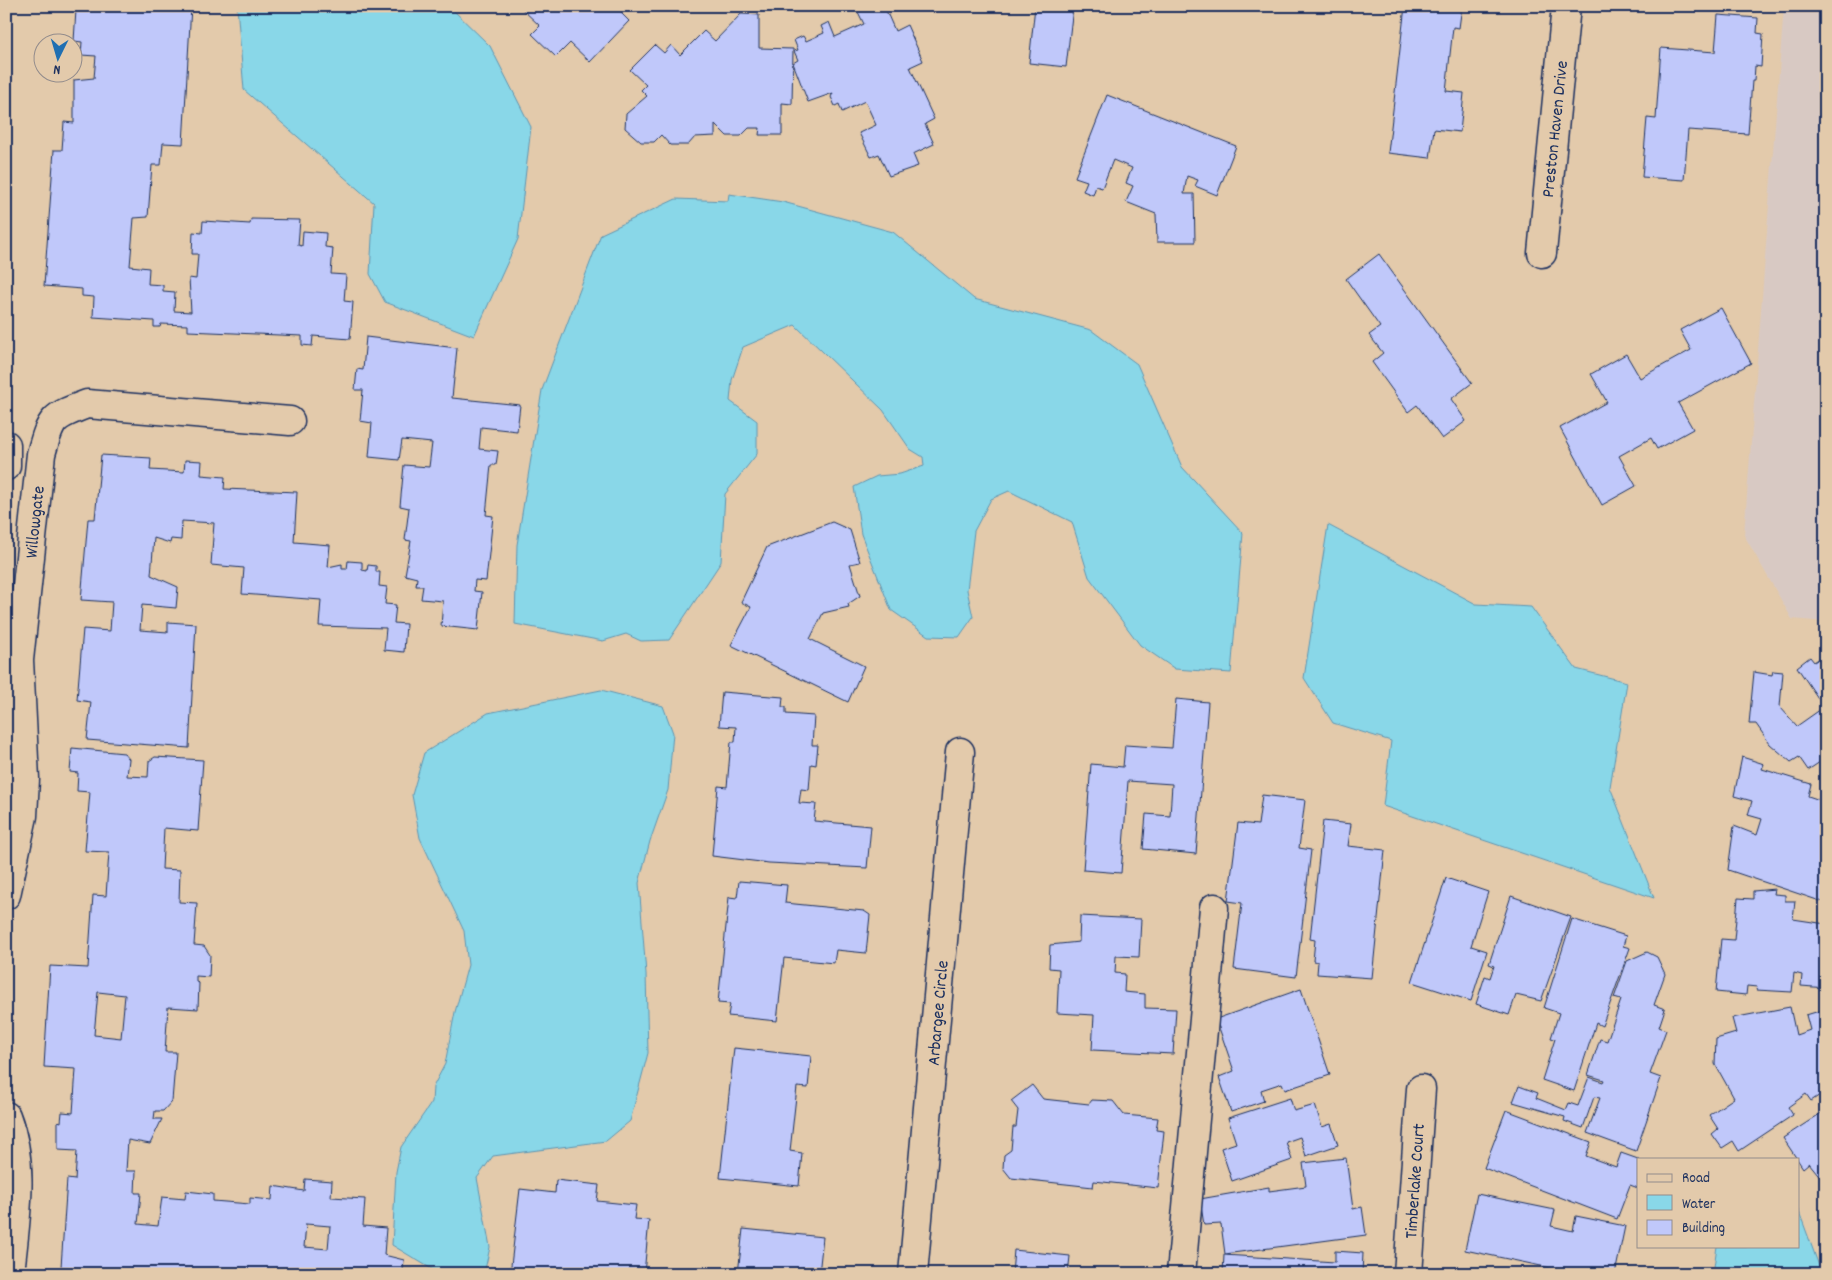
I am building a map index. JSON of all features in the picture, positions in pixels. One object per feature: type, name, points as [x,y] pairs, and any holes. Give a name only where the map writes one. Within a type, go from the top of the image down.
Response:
[{"type":"street","name":"Preston Haven Drive","points":[[1542,252],[1566,6]]},
{"type":"street","name":"Willowgate","points":[[6,895],[23,816],[25,779],[19,660],[41,454],[49,423],[64,412],[88,404],[290,421]]},
{"type":"street","points":[[6,445],[6,466]]},
{"type":"street","name":"Arbargee Circle","points":[[913,1274],[960,752]]},
{"type":"street","points":[[1181,1274],[1214,908]]},
{"type":"street","name":"Timberlake Court","points":[[1408,1274],[1421,1089]]},
{"type":"street","points":[[6,1116],[17,1153],[18,1181],[10,1274]]},
{"type":"shaded area","points":[[1784,6],[1826,6],[1826,622],[1792,619],[1744,535]]},
{"type":"water","points":[[237,6],[449,6],[490,46],[531,127],[518,239],[474,336],[385,302],[370,274],[374,203],[244,90]]},
{"type":"water","points":[[729,194],[783,202],[893,232],[974,299],[1091,330],[1137,364],[1182,467],[1243,533],[1231,673],[1175,669],[1140,645],[1089,577],[1072,522],[1009,491],[991,499],[974,531],[967,590],[973,617],[959,637],[928,636],[891,610],[861,534],[854,487],[877,476],[900,474],[924,466],[923,457],[910,449],[883,410],[795,325],[743,347],[732,380],[730,401],[757,421],[757,454],[725,494],[721,562],[669,640],[641,641],[626,634],[603,641],[515,624],[517,545],[542,390],[601,234],[676,199],[728,201]]},
{"type":"water","points":[[1328,525],[1476,604],[1531,607],[1576,669],[1627,682],[1610,787],[1654,898],[1383,806],[1391,741],[1333,723],[1304,678]]},
{"type":"water","points":[[601,690],[663,706],[673,733],[668,790],[650,841],[639,883],[646,974],[648,1053],[630,1121],[606,1141],[493,1156],[477,1178],[490,1247],[484,1274],[440,1274],[392,1245],[396,1172],[401,1147],[432,1102],[433,1087],[445,1064],[455,1012],[468,965],[464,931],[420,838],[412,795],[424,753],[488,713]]},
{"type":"water","points":[[1800,1214],[1822,1274],[1713,1274],[1717,1248],[1800,1248]]},
{"type":"building","points":[[82,6],[191,6],[183,144],[163,143],[161,165],[152,165],[148,217],[134,218],[130,266],[149,268],[148,284],[163,285],[163,291],[175,292],[174,311],[191,312],[189,278],[196,279],[198,254],[192,254],[193,232],[202,233],[203,221],[250,224],[251,219],[300,220],[298,245],[302,246],[303,231],[326,233],[325,247],[333,248],[331,274],[346,275],[344,301],[353,302],[350,339],[313,336],[312,346],[302,345],[302,336],[188,331],[188,325],[161,324],[160,327],[154,327],[154,321],[93,317],[94,297],[82,296],[82,289],[44,286],[54,150],[62,150],[64,122],[74,123],[74,82],[82,82],[82,79],[94,78],[96,56],[82,55],[82,32],[75,32],[76,10],[82,11]]},
{"type":"building","points":[[512,6],[627,6],[621,13],[629,21],[590,62],[570,43],[556,57],[532,34],[540,26],[521,8]]},
{"type":"building","points":[[865,6],[884,6],[895,31],[907,25],[923,61],[910,67],[934,119],[925,124],[934,144],[913,154],[918,166],[889,176],[879,154],[871,157],[859,133],[876,125],[865,101],[842,112],[839,104],[835,106],[831,97],[833,93],[808,102],[793,63],[798,60],[794,51],[798,50],[794,40],[803,36],[806,41],[824,33],[821,26],[829,22],[835,37],[864,24],[857,10]]},
{"type":"building","points":[[1035,6],[1073,7],[1066,67],[1029,63]]},
{"type":"building","points":[[1405,6],[1462,6],[1459,28],[1453,27],[1446,91],[1464,93],[1460,132],[1434,129],[1430,158],[1388,153]]},
{"type":"building","points":[[741,14],[759,15],[759,48],[793,49],[792,104],[782,103],[782,135],[759,135],[760,128],[749,128],[741,136],[727,136],[715,124],[715,136],[695,137],[688,145],[670,145],[661,135],[654,142],[641,142],[625,128],[626,114],[647,96],[641,90],[646,85],[630,70],[655,45],[664,53],[671,45],[680,55],[704,31],[715,41]]},
{"type":"building","points":[[1718,15],[1758,18],[1757,33],[1763,34],[1761,67],[1755,66],[1754,81],[1752,81],[1748,134],[1688,130],[1684,180],[1642,177],[1647,118],[1656,119],[1661,48],[1715,52]]},
{"type":"building","points":[[1107,95],[1236,146],[1217,195],[1195,186],[1198,180],[1187,176],[1184,194],[1194,194],[1195,242],[1157,242],[1156,214],[1126,202],[1133,186],[1126,183],[1132,168],[1113,160],[1102,188],[1096,186],[1093,195],[1083,191],[1087,181],[1075,177]]},
{"type":"building","points":[[1379,254],[1472,383],[1451,399],[1466,421],[1442,439],[1417,405],[1408,412],[1372,362],[1383,353],[1369,335],[1380,327],[1346,279]]},
{"type":"building","points":[[1721,308],[1751,363],[1678,403],[1693,429],[1657,449],[1651,438],[1619,456],[1636,486],[1602,505],[1560,428],[1607,402],[1591,374],[1626,354],[1640,378],[1691,350],[1680,330]]},
{"type":"building","points":[[366,337],[457,348],[452,398],[520,405],[517,431],[481,427],[479,449],[498,451],[496,465],[491,465],[486,515],[493,516],[486,581],[475,580],[474,591],[482,592],[478,630],[441,626],[443,601],[421,599],[423,586],[416,586],[417,578],[405,575],[411,541],[405,540],[409,508],[400,506],[404,465],[429,467],[432,443],[402,440],[399,460],[369,457],[372,423],[360,421],[363,390],[355,390],[357,369],[363,370]]},
{"type":"building","points":[[101,455],[151,458],[150,470],[184,472],[185,460],[202,461],[201,475],[225,477],[224,489],[297,492],[294,542],[330,545],[328,567],[342,564],[342,569],[347,569],[348,561],[362,562],[362,570],[367,571],[368,565],[376,566],[376,572],[380,572],[379,586],[387,587],[385,604],[396,605],[394,623],[406,624],[404,652],[384,650],[386,628],[319,626],[321,600],[242,594],[244,568],[211,565],[214,523],[182,521],[181,540],[171,539],[170,543],[154,538],[151,575],[178,587],[176,608],[142,605],[140,630],[168,632],[168,622],[196,624],[189,748],[87,740],[91,702],[77,700],[83,629],[110,631],[112,602],[81,600],[88,519],[95,519]]},
{"type":"building","points":[[832,522],[850,530],[860,562],[850,564],[860,596],[848,604],[849,607],[823,613],[810,639],[864,666],[848,702],[731,645],[751,607],[741,602],[767,547]]},
{"type":"building","points":[[1826,654],[1826,763],[1823,760],[1808,770],[1799,757],[1791,762],[1770,744],[1756,724],[1749,724],[1754,672],[1772,675],[1773,671],[1783,672],[1780,707],[1797,726],[1824,707],[1797,667],[1810,657],[1814,662]]},
{"type":"building","points":[[722,692],[783,697],[782,707],[786,707],[786,714],[814,716],[812,745],[818,745],[816,765],[811,764],[809,790],[801,789],[799,803],[816,804],[814,821],[871,826],[867,868],[769,863],[712,856],[718,786],[727,787],[731,742],[735,742],[736,727],[719,726]]},
{"type":"building","points":[[1176,699],[1208,702],[1196,854],[1143,849],[1146,814],[1170,816],[1172,784],[1128,781],[1121,873],[1083,870],[1091,764],[1123,767],[1125,745],[1172,748]]},
{"type":"building","points":[[72,748],[124,753],[129,759],[127,776],[148,777],[149,761],[155,757],[203,760],[198,831],[164,828],[162,869],[180,870],[179,902],[197,903],[194,945],[204,946],[210,955],[209,977],[196,976],[196,982],[199,983],[198,1009],[168,1007],[165,1052],[176,1052],[172,1101],[163,1111],[155,1111],[154,1119],[162,1119],[150,1144],[128,1140],[126,1171],[136,1171],[135,1193],[141,1193],[138,1224],[158,1226],[162,1197],[185,1199],[186,1191],[213,1194],[213,1201],[250,1204],[250,1198],[272,1200],[273,1186],[304,1191],[305,1179],[332,1181],[331,1197],[365,1199],[363,1226],[386,1228],[384,1255],[404,1260],[403,1270],[413,1270],[412,1274],[78,1274],[78,1268],[61,1267],[67,1179],[75,1180],[77,1151],[58,1150],[58,1121],[61,1122],[62,1112],[73,1113],[76,1069],[44,1067],[50,966],[88,968],[93,895],[106,896],[109,852],[85,851],[90,792],[77,791],[78,773],[70,772]],"holes":[[[98,992],[125,995],[121,1038],[94,1035]],[[306,1224],[330,1226],[328,1249],[304,1247]]]},
{"type":"building","points":[[1742,757],[1764,764],[1762,769],[1811,784],[1808,796],[1826,802],[1826,903],[1728,870],[1734,826],[1757,835],[1762,819],[1748,815],[1752,801],[1734,796]]},
{"type":"building","points":[[1262,795],[1305,800],[1299,848],[1311,850],[1296,977],[1234,969],[1242,903],[1228,901],[1238,823],[1258,825]]},
{"type":"building","points":[[1323,821],[1351,824],[1348,846],[1385,850],[1372,978],[1317,974],[1318,962],[1313,961],[1315,940],[1310,939]]},
{"type":"building","points":[[1446,878],[1488,892],[1471,946],[1487,951],[1471,1001],[1412,982]]},
{"type":"building","points":[[739,881],[787,885],[785,903],[864,911],[870,915],[866,953],[836,950],[834,963],[784,958],[777,1021],[728,1016],[730,1004],[718,1003],[729,897],[737,898]]},
{"type":"building","points":[[1775,889],[1774,894],[1785,895],[1785,901],[1795,901],[1793,919],[1826,924],[1826,988],[1801,986],[1802,975],[1794,973],[1792,992],[1756,990],[1757,987],[1747,986],[1746,995],[1716,992],[1721,939],[1734,940],[1738,898],[1753,899],[1753,891]]},
{"type":"building","points":[[1511,896],[1571,917],[1541,1001],[1516,995],[1509,1015],[1476,1004],[1485,976],[1490,978],[1494,966],[1489,964]]},
{"type":"building","points":[[1080,916],[1141,919],[1139,957],[1116,956],[1115,973],[1125,974],[1124,992],[1145,994],[1145,1008],[1176,1009],[1173,1054],[1092,1050],[1094,1015],[1057,1013],[1059,969],[1049,968],[1050,945],[1079,942]]},
{"type":"building","points":[[1572,919],[1626,936],[1623,946],[1630,948],[1602,1026],[1596,1023],[1574,1091],[1542,1080],[1555,1039],[1551,1038],[1559,1013],[1544,1008]]},
{"type":"building","points":[[1647,952],[1657,957],[1665,974],[1654,1005],[1665,1009],[1659,1027],[1666,1030],[1650,1074],[1661,1078],[1636,1151],[1587,1133],[1600,1098],[1594,1097],[1583,1128],[1564,1121],[1565,1117],[1513,1102],[1519,1086],[1538,1093],[1536,1098],[1566,1110],[1569,1103],[1578,1106],[1589,1077],[1603,1082],[1604,1080],[1588,1075],[1600,1039],[1607,1041],[1621,1000],[1614,998],[1627,961]]},
{"type":"building","points":[[1301,989],[1330,1075],[1285,1090],[1282,1083],[1261,1090],[1264,1101],[1231,1112],[1219,1077],[1234,1071],[1216,1019]]},
{"type":"building","points":[[1790,1007],[1796,1035],[1810,1030],[1806,1015],[1826,1009],[1826,1091],[1811,1101],[1806,1094],[1788,1107],[1793,1115],[1739,1151],[1733,1141],[1722,1148],[1712,1134],[1718,1129],[1709,1115],[1734,1098],[1715,1064],[1716,1039],[1736,1033],[1732,1018]]},
{"type":"building","points":[[734,1048],[811,1056],[808,1088],[797,1087],[790,1151],[802,1153],[799,1186],[720,1178]]},
{"type":"building","points":[[1032,1085],[1043,1099],[1089,1104],[1092,1100],[1113,1101],[1124,1115],[1158,1118],[1156,1130],[1164,1131],[1158,1188],[1094,1181],[1093,1187],[1011,1178],[1003,1168],[1004,1155],[1011,1150],[1013,1127],[1016,1127],[1018,1110],[1011,1101]]},
{"type":"building","points":[[1290,1098],[1294,1111],[1315,1105],[1322,1127],[1331,1124],[1338,1145],[1306,1156],[1300,1137],[1286,1142],[1292,1160],[1232,1181],[1221,1148],[1236,1143],[1228,1118]]},
{"type":"building","points":[[1506,1110],[1591,1142],[1586,1156],[1616,1167],[1621,1153],[1637,1159],[1637,1188],[1630,1185],[1617,1219],[1484,1168]]},
{"type":"building","points":[[1826,1110],[1826,1184],[1809,1163],[1803,1168],[1800,1164],[1800,1158],[1796,1158],[1783,1138]]},
{"type":"building","points":[[1346,1158],[1353,1209],[1362,1207],[1366,1235],[1225,1254],[1221,1224],[1204,1225],[1200,1199],[1269,1187],[1269,1191],[1306,1186],[1303,1163]]},
{"type":"building","points":[[556,1180],[599,1185],[597,1201],[636,1205],[634,1219],[649,1220],[644,1274],[510,1274],[520,1189],[555,1193]]},
{"type":"building","points":[[1477,1194],[1555,1210],[1551,1226],[1573,1231],[1576,1216],[1625,1226],[1615,1274],[1579,1274],[1465,1250]]},
{"type":"building","points":[[743,1229],[823,1237],[819,1274],[738,1274]]},
{"type":"building","points":[[1014,1250],[1070,1256],[1068,1274],[1012,1274]]},
{"type":"building","points":[[1335,1251],[1363,1253],[1362,1274],[1223,1274],[1224,1255],[1335,1262]]},
{"type":"building","points":[[1478,1270],[1537,1274],[1478,1274]]}]
